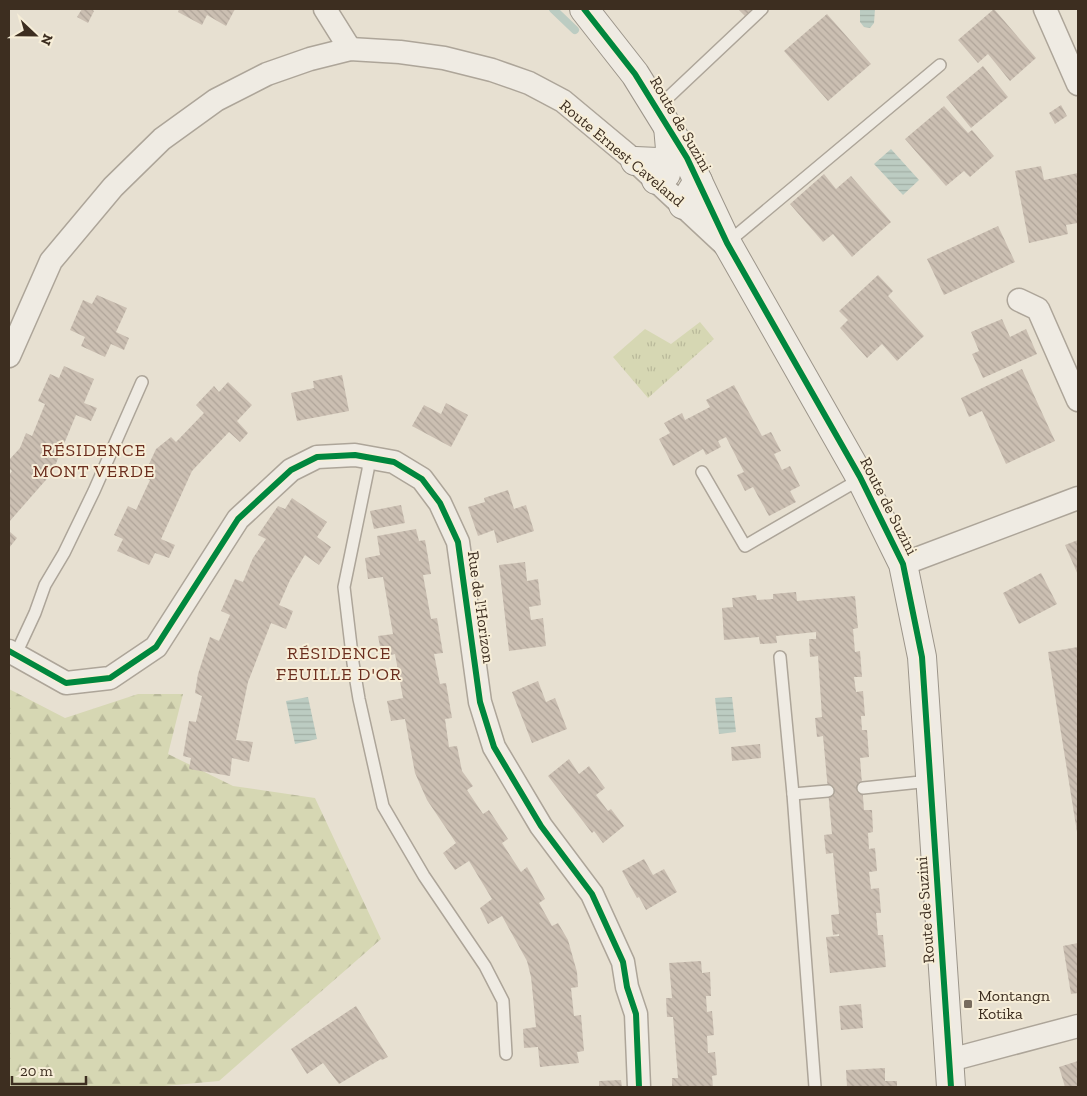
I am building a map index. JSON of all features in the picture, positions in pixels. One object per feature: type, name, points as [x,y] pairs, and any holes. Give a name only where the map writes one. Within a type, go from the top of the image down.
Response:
[{"type":"street","points":[[325,9],[350,49]]},
{"type":"street","name":"Route de Suzini","points":[[584,9],[635,74],[687,158],[730,248],[860,477],[903,564],[922,657],[951,1087]]},
{"type":"street","points":[[1045,9],[1078,84]]},
{"type":"street","name":"Route Ernest Caveland","points":[[9,356],[52,262],[113,187],[162,139],[216,100],[267,74],[310,59],[350,49],[400,52],[444,58],[492,70],[529,83],[563,101],[635,161]]},
{"type":"street","points":[[662,170],[670,149],[663,117]]},
{"type":"street","points":[[635,161],[658,162],[662,170]]},
{"type":"street","name":"Route Ernest Caveland","points":[[662,170],[683,205],[730,248]]},
{"type":"street","points":[[683,205],[698,181]]},
{"type":"street","points":[[1019,300],[1038,309],[1078,400]]},
{"type":"street","name":"Rue de l'Horizon","points":[[12,654],[66,683],[110,678],[156,647],[238,519],[291,470],[317,457],[355,455],[394,462],[422,479],[440,502],[458,542],[480,702],[494,747],[541,826],[592,894],[624,962],[627,987],[636,1014],[639,1087]]},
{"type":"street","points":[[903,564],[1078,498]]},
{"type":"street","points":[[950,1060],[1078,1026]]},
{"type":"lane","points":[[663,117],[762,9]]},
{"type":"lane","points":[[730,248],[940,65]]},
{"type":"lane","points":[[12,654],[35,613],[45,585],[64,553],[94,491],[142,382]]},
{"type":"lane","points":[[369,458],[344,588],[359,699],[383,806],[424,876],[485,966],[503,1000],[506,1054]]},
{"type":"lane","points":[[702,472],[745,546],[850,485],[860,477]]},
{"type":"lane","points":[[780,657],[793,794],[815,1087]]},
{"type":"lane","points":[[863,788],[930,780]]},
{"type":"lane","points":[[793,794],[828,791]]},
{"type":"green space","points":[[700,322],[714,339],[648,398],[613,357],[645,329],[671,344]]},
{"type":"green space","points":[[9,689],[65,718],[138,694],[183,694],[168,754],[233,786],[315,798],[381,939],[219,1081],[153,1087],[9,1087]]},
{"type":"shaded area","points":[[860,9],[875,9],[874,23],[870,28],[864,27],[860,22]]},
{"type":"shaded area","points":[[891,149],[919,180],[903,195],[874,164]]},
{"type":"shaded area","points":[[308,697],[317,739],[295,744],[286,701]]},
{"type":"shaded area","points":[[732,697],[736,732],[719,734],[715,698]]},
{"type":"building","points":[[82,9],[94,11],[88,23],[77,17]]},
{"type":"building","points":[[179,9],[235,9],[226,26],[207,15],[202,25],[178,12]]},
{"type":"building","points":[[738,9],[752,9],[745,16]]},
{"type":"building","points":[[994,9],[1036,58],[1010,81],[988,54],[978,63],[958,40]]},
{"type":"building","points":[[827,14],[871,64],[828,101],[784,51]]},
{"type":"building","points":[[983,66],[1008,97],[971,128],[946,97]]},
{"type":"building","points":[[1061,105],[1067,116],[1055,124],[1049,113]]},
{"type":"building","points":[[944,106],[968,133],[972,130],[994,156],[970,177],[964,171],[946,186],[905,139]]},
{"type":"building","points":[[1041,166],[1044,180],[1078,173],[1078,223],[1066,225],[1068,234],[1029,243],[1015,171]]},
{"type":"building","points":[[824,174],[836,189],[851,176],[891,222],[852,257],[833,234],[823,242],[790,204]]},
{"type":"building","points":[[998,226],[1015,262],[944,295],[927,259]]},
{"type":"building","points":[[878,275],[893,291],[888,296],[924,336],[897,361],[882,344],[867,358],[840,328],[848,320],[839,311]]},
{"type":"building","points":[[97,295],[127,308],[116,332],[129,338],[124,350],[111,344],[105,357],[81,346],[85,337],[70,330],[83,300],[92,304]]},
{"type":"building","points":[[1002,319],[1010,337],[1026,329],[1037,354],[983,378],[972,354],[979,351],[971,332]]},
{"type":"building","points":[[64,366],[94,379],[84,403],[97,408],[91,421],[76,415],[52,473],[9,522],[9,475],[12,471],[9,468],[9,460],[20,448],[26,433],[32,436],[45,404],[38,401],[50,374],[59,378]]},
{"type":"building","points":[[1022,369],[1055,441],[1006,464],[982,411],[969,417],[961,398]]},
{"type":"building","points":[[342,375],[349,411],[297,421],[291,393],[314,388],[313,381]]},
{"type":"building","points":[[228,382],[252,405],[237,421],[248,433],[240,442],[229,432],[192,471],[161,539],[175,545],[169,558],[155,553],[149,565],[117,551],[123,539],[114,535],[128,506],[136,510],[150,480],[143,477],[156,449],[171,437],[176,442],[204,413],[196,405],[214,386],[219,392]]},
{"type":"building","points":[[734,385],[762,436],[771,432],[781,451],[774,454],[782,470],[790,466],[800,486],[790,491],[796,502],[769,516],[753,487],[745,491],[737,475],[744,472],[726,437],[718,441],[721,447],[706,455],[703,449],[673,466],[659,439],[670,433],[664,423],[682,413],[685,420],[710,407],[706,400]]},
{"type":"building","points":[[446,403],[468,415],[451,447],[412,426],[424,405],[441,414]]},
{"type":"building","points":[[508,490],[514,509],[526,505],[534,531],[497,543],[494,530],[478,536],[468,507],[485,502],[484,498]]},
{"type":"building","points":[[292,498],[327,522],[317,537],[331,547],[319,565],[305,555],[290,580],[279,605],[293,611],[286,629],[271,623],[248,682],[236,740],[253,742],[249,762],[232,758],[230,776],[189,769],[191,758],[183,756],[189,721],[196,722],[202,696],[195,693],[198,674],[210,637],[219,641],[230,615],[221,611],[235,579],[243,582],[253,558],[266,539],[258,535],[278,506],[285,509]]},
{"type":"building","points":[[401,505],[405,523],[374,529],[370,511]]},
{"type":"building","points":[[416,529],[419,541],[425,540],[431,574],[423,575],[431,619],[437,618],[443,653],[434,654],[440,684],[446,683],[452,718],[445,719],[449,747],[457,746],[462,771],[473,786],[467,790],[483,814],[489,810],[508,839],[502,843],[521,872],[527,867],[545,899],[539,903],[552,926],[558,923],[568,940],[577,972],[578,987],[571,988],[574,1016],[581,1015],[584,1051],[577,1052],[579,1063],[540,1067],[538,1047],[524,1048],[523,1029],[536,1027],[531,977],[527,961],[502,916],[488,924],[480,908],[492,899],[469,861],[455,870],[443,853],[456,843],[427,800],[415,773],[405,719],[391,721],[387,701],[403,698],[395,654],[382,657],[378,636],[393,634],[383,577],[368,579],[365,558],[380,555],[377,536]]},
{"type":"building","points":[[9,531],[17,538],[9,548]]},
{"type":"building","points":[[1078,540],[1078,575],[1065,545]]},
{"type":"building","points":[[525,562],[527,581],[538,579],[541,605],[529,607],[531,620],[543,618],[546,646],[509,651],[499,565]]},
{"type":"building","points":[[1041,573],[1057,604],[1019,624],[1003,593]]},
{"type":"building","points":[[796,592],[797,601],[855,596],[858,628],[853,629],[855,652],[860,651],[862,677],[854,677],[856,692],[863,691],[865,716],[861,716],[862,730],[867,730],[869,757],[860,758],[864,810],[872,810],[873,832],[868,833],[869,849],[875,848],[877,871],[869,872],[871,889],[879,888],[881,913],[876,913],[878,935],[883,935],[886,967],[830,973],[826,937],[839,936],[839,934],[833,935],[831,915],[839,914],[833,853],[826,854],[824,835],[832,834],[823,736],[817,737],[815,718],[822,717],[818,656],[810,657],[809,639],[816,639],[816,632],[776,636],[777,643],[760,644],[759,637],[724,640],[722,608],[733,607],[732,598],[756,595],[757,600],[773,599],[773,594]]},
{"type":"building","points":[[1078,647],[1078,832],[1077,832],[1048,652]]},
{"type":"building","points":[[538,681],[546,702],[555,698],[567,729],[532,743],[512,692]]},
{"type":"building","points":[[760,744],[761,758],[732,761],[731,747]]},
{"type":"building","points":[[569,759],[579,774],[589,766],[605,788],[596,795],[608,811],[611,809],[624,826],[603,843],[594,831],[592,833],[548,776]]},
{"type":"building","points":[[644,859],[653,875],[664,869],[677,892],[646,910],[622,871]]},
{"type":"building","points":[[1078,943],[1078,993],[1071,994],[1063,946]]},
{"type":"building","points":[[701,961],[702,973],[710,972],[711,996],[706,996],[707,1012],[712,1011],[714,1035],[707,1036],[708,1053],[715,1052],[717,1075],[712,1076],[713,1087],[672,1087],[672,1078],[678,1078],[673,1017],[667,1017],[666,998],[672,998],[669,963]]},
{"type":"building","points":[[861,1004],[863,1028],[841,1030],[839,1006]]},
{"type":"building","points":[[356,1006],[388,1057],[381,1059],[339,1084],[323,1063],[307,1074],[291,1049]]},
{"type":"building","points":[[1078,1061],[1078,1087],[1065,1087],[1059,1067]]},
{"type":"building","points":[[885,1068],[885,1081],[897,1081],[897,1087],[847,1087],[846,1070]]},
{"type":"building","points":[[621,1080],[622,1087],[599,1087],[599,1081]]},
{"type":"waterway","points":[[553,9],[575,30]]},
{"type":"cycle path","points":[[584,9],[635,74],[687,158],[727,243],[860,477],[903,564],[922,657],[951,1087]]},
{"type":"cycle path","points":[[9,651],[66,683],[110,678],[156,647],[238,519],[291,470],[317,457],[355,455],[394,462],[422,479],[440,503],[458,542],[480,702],[494,747],[541,826],[592,894],[623,962],[627,987],[636,1014],[639,1087]]},
{"type":"place","name":"Montangn Kotika","points":[[968,1004]]},
{"type":"district","name":"RÉSIDENCE MONT VERDE","points":[[94,460]]},
{"type":"district","name":"RÉSIDENCE FEUILLE D'OR","points":[[339,663]]}]
